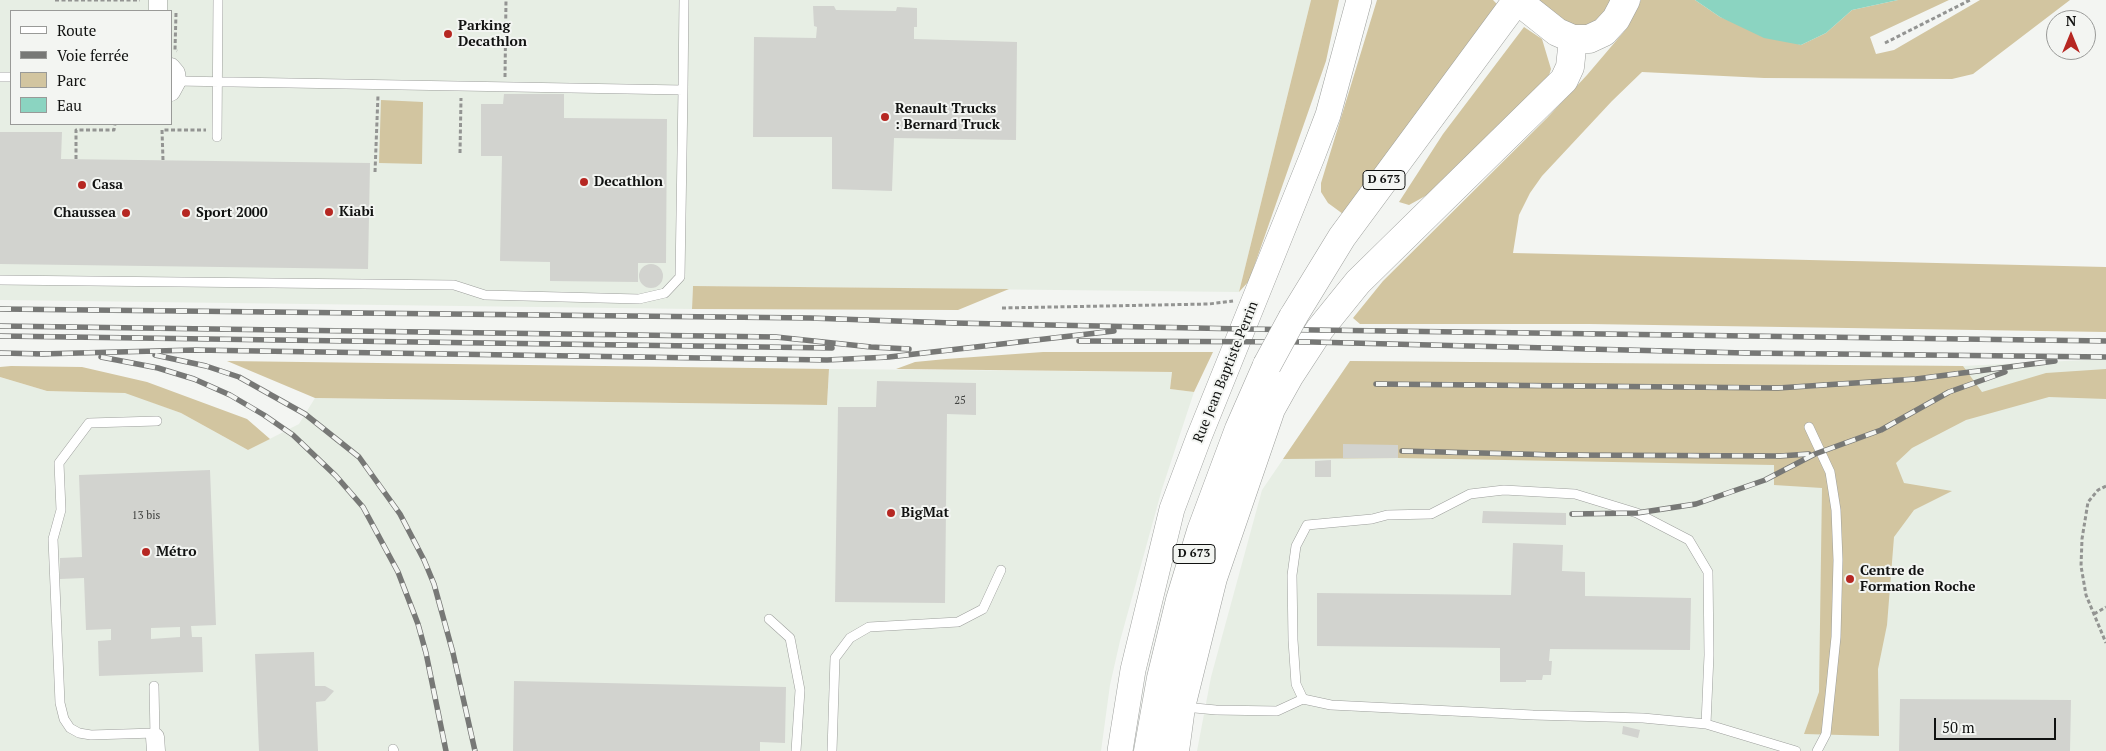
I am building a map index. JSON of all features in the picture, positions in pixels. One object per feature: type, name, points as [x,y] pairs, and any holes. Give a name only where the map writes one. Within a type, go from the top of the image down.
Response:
[{"type":"main road","name":"Rue Jean Baptiste Perrin","points":[[1120,751],[1133,670],[1172,509],[1328,114],[1359,0]]},
{"type":"main road","points":[[1522,4],[1557,32],[1573,39],[1588,39],[1604,32],[1616,18],[1626,0]]},
{"type":"main road","name":"D 673","points":[[1148,751],[1161,678],[1180,600],[1198,540],[1239,429],[1267,365],[1293,317],[1342,237],[1482,47],[1522,4]]},
{"type":"main road","points":[[1175,751],[1182,706],[1213,578],[1272,409],[1290,375],[1320,329],[1358,282],[1564,80],[1570,67],[1573,39]]},
{"type":"lane","points":[[214,133],[218,82],[218,0]]},
{"type":"lane","points":[[0,280],[454,285],[485,295],[639,299],[665,293],[680,277],[684,0]]},
{"type":"lane","points":[[173,80],[683,90]]},
{"type":"lane","points":[[154,686],[156,740],[91,735],[75,730],[64,719],[60,703],[53,539],[61,510],[59,463],[89,423],[157,421]]},
{"type":"lane","points":[[1809,428],[1830,472],[1836,510],[1838,560],[1836,636],[1826,734],[1817,751]]},
{"type":"lane","points":[[1303,699],[1296,684],[1292,575],[1296,546],[1307,524],[1372,519],[1387,515],[1430,514],[1470,494],[1504,490],[1575,494],[1637,514],[1689,540],[1708,572],[1709,655],[1706,724]]},
{"type":"lane","points":[[832,751],[836,658],[850,638],[869,627],[958,622],[983,609],[1001,570]]},
{"type":"lane","points":[[769,619],[790,638],[800,690],[796,751]]},
{"type":"lane","points":[[1182,706],[1216,710],[1277,711],[1303,699],[1331,705],[1533,715],[1643,718],[1706,724],[1796,751]]},
{"type":"path","points":[[55,0],[140,0]]},
{"type":"path","points":[[505,87],[506,0]]},
{"type":"path","points":[[1885,43],[1970,0]]},
{"type":"path","points":[[375,172],[378,95],[387,95]]},
{"type":"path","points":[[452,96],[461,96],[460,153]]},
{"type":"path","points":[[86,125],[86,130]]},
{"type":"path","points":[[76,159],[76,130],[114,130],[115,125]]},
{"type":"path","points":[[162,125],[163,160]]},
{"type":"path","points":[[162,130],[214,133]]},
{"type":"path","points":[[1002,308],[1209,304],[1256,298]]},
{"type":"path","points":[[2106,486],[2098,490],[2088,502],[2082,539],[2081,566],[2086,595],[2106,643]]},
{"type":"path","points":[[2094,614],[2106,608]]},
{"type":"shaded area","points":[[0,0],[1311,0],[1239,292],[693,286],[692,309],[0,300]]},
{"type":"shaded area","points":[[2106,359],[2106,751],[1197,751],[1211,677],[1262,490],[1350,361],[1963,366]]},
{"type":"shaded area","points":[[829,369],[1172,372],[1170,389],[1194,392],[1162,489],[1120,641],[1110,685],[1101,751],[0,751],[0,377],[47,391],[125,392],[181,413],[248,450],[299,424],[315,398],[827,405]]},
{"type":"green space","points":[[1311,0],[1339,0],[1326,61],[1249,281],[1239,292]]},
{"type":"green space","points":[[1377,0],[1493,0],[1500,7],[1343,214],[1328,203],[1321,192],[1321,183]]},
{"type":"green space","points":[[1536,0],[1615,0],[1589,28],[1572,28]]},
{"type":"green space","points":[[1641,0],[1695,0],[1720,17],[1801,45],[1826,33],[1852,10],[1898,0],[1949,0],[1870,37],[1876,54],[1894,50],[1980,0],[2070,0],[2057,10],[2046,10],[2046,18],[1973,74],[1952,79],[1764,78],[1642,72],[1612,101],[1542,176],[1530,193],[1519,215],[1513,253],[2106,267],[2106,332],[1589,324],[1360,324],[1353,318],[1383,281],[1547,118],[1627,28]]},
{"type":"green space","points":[[1524,27],[1542,39],[1551,69],[1547,82],[1429,194],[1409,205],[1399,202],[1443,134]]},
{"type":"green space","points":[[381,100],[423,102],[422,164],[379,163]]},
{"type":"green space","points":[[693,286],[1009,289],[958,310],[692,309]]},
{"type":"green space","points":[[1043,352],[1213,352],[1194,392],[1170,389],[1172,372],[896,369],[915,362]]},
{"type":"green space","points":[[227,361],[829,369],[827,405],[315,398]]},
{"type":"green space","name":"Centre de Formation Roche","points":[[1350,361],[1963,366],[1982,392],[2046,373],[2106,369],[2106,399],[2049,397],[1966,420],[1912,448],[1896,463],[1904,483],[1952,491],[1914,510],[1894,537],[1887,625],[1878,669],[1879,736],[1804,734],[1819,692],[1822,488],[1774,485],[1774,465],[1398,458],[1283,459]]},
{"type":"green space","points":[[0,367],[82,367],[147,382],[247,419],[270,439],[248,450],[181,413],[125,393],[47,391],[0,377]]},
{"type":"water","points":[[1695,0],[1898,0],[1852,10],[1826,33],[1801,45],[1764,38],[1720,17]]},
{"type":"building","name":"Renault Trucks : Bernard Truck","points":[[813,6],[834,6],[836,10],[896,11],[897,7],[917,8],[917,27],[914,27],[914,39],[1017,42],[1016,140],[894,138],[892,191],[832,189],[832,137],[753,137],[754,37],[816,38],[817,27],[814,26]]},
{"type":"building","name":"Decathlon","points":[[504,94],[564,94],[564,118],[667,119],[666,263],[638,263],[638,282],[550,281],[550,262],[500,261],[502,156],[481,156],[481,104],[503,104]]},
{"type":"building","points":[[0,132],[62,132],[61,159],[370,163],[368,269],[0,264]]},
{"type":"building","points":[[651,264],[660,267],[663,276],[660,285],[651,288],[642,285],[639,276],[642,267]]},
{"type":"building","points":[[877,381],[976,383],[976,415],[947,414],[945,603],[835,602],[838,407],[876,407]]},
{"type":"building","points":[[1343,444],[1398,445],[1398,458],[1343,458]]},
{"type":"building","points":[[1331,460],[1331,477],[1315,477],[1315,461]]},
{"type":"building","points":[[210,470],[216,625],[191,626],[192,637],[202,637],[203,672],[99,676],[98,641],[111,640],[111,629],[86,630],[84,578],[60,579],[60,558],[82,557],[79,475]],"holes":[[[180,627],[180,637],[151,639],[151,628]]]},
{"type":"building","points":[[1483,511],[1566,513],[1566,525],[1482,523]]},
{"type":"building","points":[[1513,543],[1563,545],[1562,571],[1585,572],[1585,596],[1691,598],[1690,650],[1550,649],[1549,661],[1552,661],[1551,675],[1543,675],[1542,680],[1500,682],[1500,648],[1317,646],[1317,593],[1511,595]]},
{"type":"building","points":[[314,652],[315,686],[325,686],[334,691],[325,701],[316,702],[318,751],[259,751],[255,654]]},
{"type":"building","points":[[514,681],[786,687],[785,743],[760,742],[760,751],[513,751]]},
{"type":"building","points":[[1900,699],[2071,700],[2070,751],[1899,751]]},
{"type":"building","points":[[1623,726],[1640,730],[1638,738],[1622,734]]},
{"type":"railway","points":[[0,309],[810,318],[1244,329],[2106,341]]},
{"type":"railway","points":[[0,326],[776,337],[909,349]]},
{"type":"railway","points":[[40,354],[195,350],[827,360],[889,357],[1114,331]]},
{"type":"railway","points":[[0,336],[832,348]]},
{"type":"railway","points":[[1079,341],[1312,342],[1745,353],[2106,357]]},
{"type":"railway","points":[[0,353],[46,354]]},
{"type":"railway","points":[[155,355],[206,366],[239,377],[305,414],[359,457],[400,514],[434,584],[453,653],[475,751]]},
{"type":"railway","points":[[101,357],[158,368],[194,379],[230,395],[293,435],[336,476],[363,507],[398,572],[418,624],[426,653],[446,751]]},
{"type":"railway","points":[[1376,384],[1778,388],[1916,379],[2055,361]]},
{"type":"railway","points":[[1572,514],[1637,513],[1696,504],[1765,480],[1815,454],[1881,430],[1949,392],[2005,372]]},
{"type":"railway","points":[[1402,451],[1559,455],[1780,456],[1809,454]]},
{"type":"place","name":"Parking Decathlon","points":[[448,34]]},
{"type":"place","name":"Renault Trucks : Bernard Truck","points":[[885,117]]},
{"type":"place","name":"Decathlon","points":[[584,182]]},
{"type":"place","name":"Casa","points":[[82,185]]},
{"type":"place","name":"Kiabi","points":[[329,212]]},
{"type":"place","name":"Chaussea","points":[[126,213]]},
{"type":"place","name":"Sport 2000","points":[[186,213]]},
{"type":"place","name":"BigMat","points":[[891,513]]},
{"type":"place","name":"Métro","points":[[146,552]]},
{"type":"place","name":"Centre de Formation Roche","points":[[1850,579]]}]
